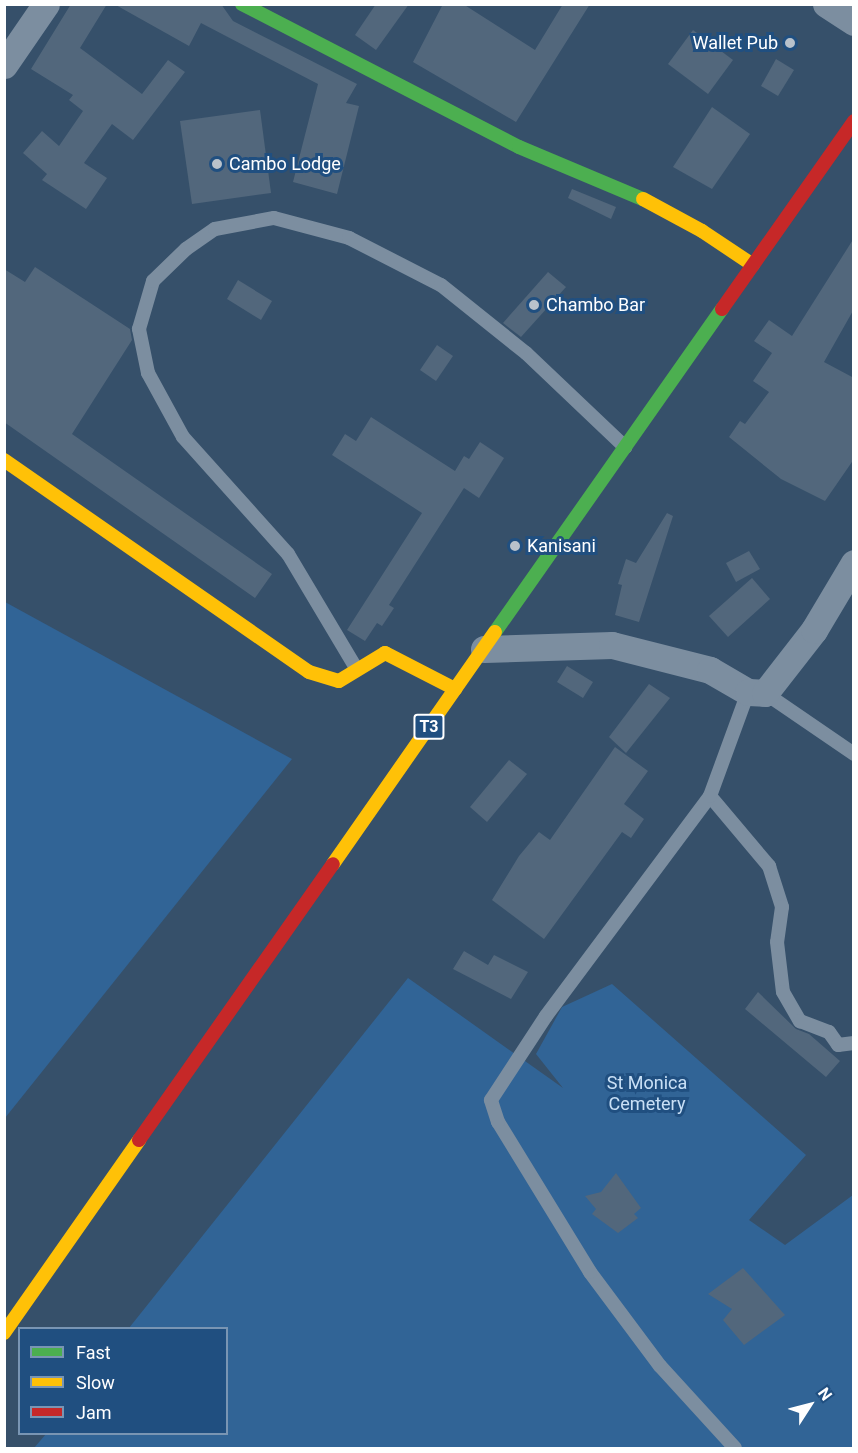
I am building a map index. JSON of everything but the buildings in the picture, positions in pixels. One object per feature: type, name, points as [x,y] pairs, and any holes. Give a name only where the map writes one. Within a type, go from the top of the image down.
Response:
[{"type":"main road","points":[[242,4],[519,147],[635,195],[702,231],[753,265]]},
{"type":"main road","name":"T3","points":[[4,1333],[854,121]]},
{"type":"main road","points":[[4,460],[309,672],[339,681],[356,668],[385,653],[455,689]]},
{"type":"street","points":[[4,65],[46,4]]},
{"type":"street","points":[[826,4],[854,22]]},
{"type":"street","points":[[484,649],[612,645],[710,670],[756,693],[814,630],[854,563]]},
{"type":"lane","points":[[356,668],[288,554],[183,437],[148,373],[139,329],[153,281],[186,249],[215,230],[274,218],[349,238],[441,285],[526,353],[625,447]]},
{"type":"lane","points":[[735,1449],[660,1366],[590,1272],[498,1122],[491,1100],[546,1016],[710,796],[756,693],[854,754]]},
{"type":"lane","points":[[710,796],[770,866],[782,908],[777,942],[783,992],[800,1022],[829,1032],[838,1045],[854,1043]]},
{"type":"green space","points":[[5,602],[292,759],[5,1118]]},
{"type":"green space","name":"St Monica Cemetery","points":[[408,978],[563,1088],[536,1054],[562,1007],[612,984],[806,1155],[749,1220],[785,1245],[853,1195],[853,1448],[34,1448],[45,1435],[228,1435],[228,1327],[130,1327]]},
{"type":"traffic: fast","points":[[242,4],[519,147],[643,199]]},
{"type":"traffic: fast","points":[[495,632],[722,309]]},
{"type":"traffic: slow","points":[[643,199],[702,231],[753,265]]},
{"type":"traffic: slow","points":[[4,460],[309,672],[339,681],[385,653],[455,689]]},
{"type":"traffic: slow","points":[[333,864],[495,632]]},
{"type":"traffic: slow","points":[[4,1333],[139,1140]]},
{"type":"traffic: jam","points":[[722,309],[854,121]]},
{"type":"traffic: jam","points":[[139,1140],[333,864]]},
{"type":"place","name":"Wallet Pub","points":[[790,43]]},
{"type":"place","name":"Cambo Lodge","points":[[217,164]]},
{"type":"place","name":"Chambo Bar","points":[[534,305]]},
{"type":"place","name":"Kanisani","points":[[515,546]]}]
